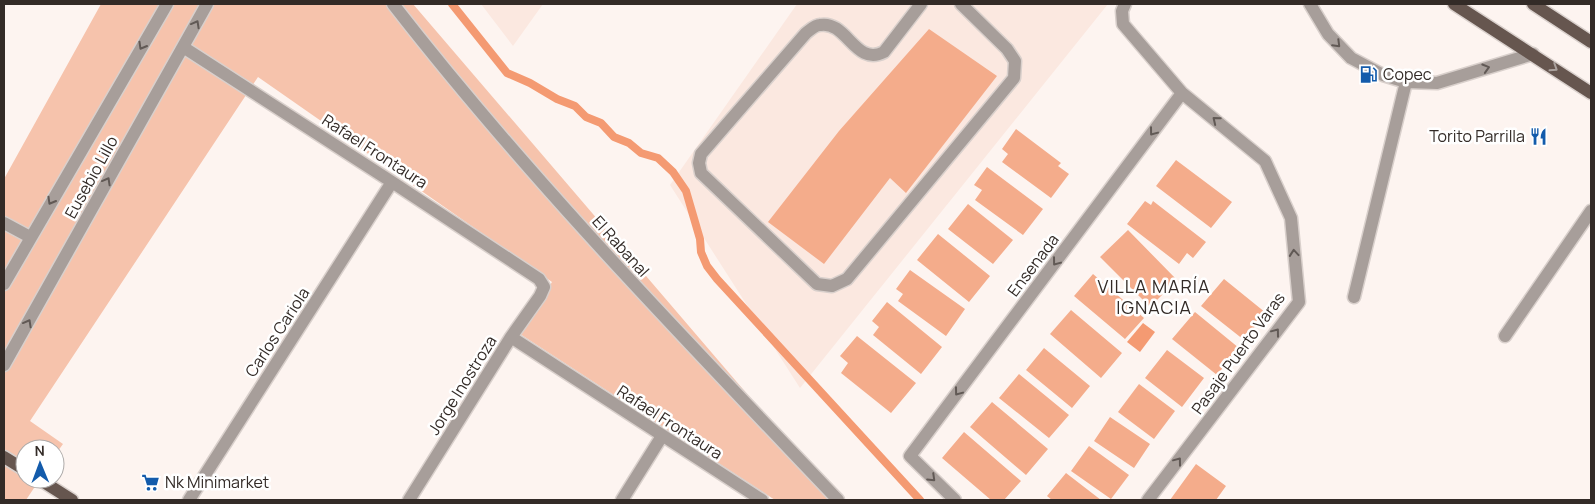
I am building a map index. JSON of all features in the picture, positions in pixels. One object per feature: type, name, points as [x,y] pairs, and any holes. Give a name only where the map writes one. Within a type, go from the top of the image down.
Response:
[{"type":"main road","points":[[1454,4],[1591,93]]},
{"type":"main road","points":[[1533,4],[1591,42]]},
{"type":"main road","points":[[4,457],[15,464]]},
{"type":"main road","points":[[54,489],[72,500]]},
{"type":"street","name":"Eusebio Lillo","points":[[4,284],[167,4]]},
{"type":"street","name":"Eusebio Lillo","points":[[4,365],[207,4]]},
{"type":"street","name":"El Rabanal","points":[[393,4],[431,52],[600,248],[838,500]]},
{"type":"street","points":[[921,4],[884,52],[876,56],[866,55],[839,31],[828,24],[818,25],[806,33],[701,154],[699,163],[701,173],[817,284],[832,286],[846,279],[1014,78],[1015,62],[1007,49],[961,4]]},
{"type":"street","name":"Pasaje Puerto Varas","points":[[1125,4],[1122,11],[1123,24],[1182,93],[1265,161],[1291,218],[1299,302],[1148,500]]},
{"type":"street","points":[[1310,4],[1328,34],[1352,58],[1383,75],[1406,82],[1437,83],[1533,54]]},
{"type":"street","name":"Rafael Frontaura","points":[[183,47],[539,279],[544,287]]},
{"type":"street","points":[[1354,297],[1406,82]]},
{"type":"street","name":"Ensenada","points":[[955,500],[910,456],[1182,93]]},
{"type":"street","name":"Carlos Cariola","points":[[188,500],[392,182]]},
{"type":"street","points":[[1505,336],[1591,211]]},
{"type":"street","points":[[4,223],[30,237]]},
{"type":"street","name":"Jorge Inostroza","points":[[409,500],[544,287]]},
{"type":"street","name":"Rafael Frontaura","points":[[511,337],[762,500]]},
{"type":"street","points":[[622,500],[662,436]]},
{"type":"shaded area","points":[[101,4],[413,4],[838,500],[775,500],[520,334],[552,282],[258,77],[30,421],[56,439],[15,439],[15,489],[33,489],[26,500],[4,500],[4,179]]},
{"type":"shaded area","points":[[481,4],[543,4],[513,46]]},
{"type":"shaded area","points":[[797,4],[1108,4],[800,388],[670,185]]},
{"type":"shaded area","points":[[1143,323],[1155,332],[1140,352],[1127,342]]},
{"type":"building","points":[[929,29],[997,76],[906,193],[890,178],[824,264],[768,222],[839,131]]},
{"type":"building","points":[[1016,129],[1061,163],[1058,166],[1069,174],[1051,198],[1002,162],[1008,154],[1002,149]]},
{"type":"building","points":[[1176,160],[1232,202],[1211,228],[1156,186]]},
{"type":"building","points":[[987,167],[1043,209],[1023,235],[975,200],[982,190],[974,185]]},
{"type":"building","points":[[1145,201],[1151,205],[1153,201],[1206,242],[1193,258],[1187,253],[1179,264],[1127,224]]},
{"type":"building","points":[[968,204],[1013,240],[993,264],[948,229]]},
{"type":"building","points":[[1128,230],[1177,280],[1150,307],[1100,257]]},
{"type":"building","points":[[938,234],[990,276],[969,302],[917,260]]},
{"type":"building","points":[[910,270],[965,309],[946,336],[898,301],[903,294],[896,289]]},
{"type":"building","points":[[1093,274],[1144,318],[1125,339],[1074,296]]},
{"type":"building","points":[[1224,279],[1266,313],[1244,340],[1201,306]]},
{"type":"building","points":[[887,302],[942,347],[921,374],[873,335],[879,327],[872,321]]},
{"type":"building","points":[[1071,310],[1122,353],[1101,378],[1050,334]]},
{"type":"building","points":[[1195,312],[1239,348],[1217,375],[1172,339]]},
{"type":"building","points":[[857,336],[916,383],[891,413],[841,373],[848,363],[840,356]]},
{"type":"building","points":[[1044,348],[1090,386],[1072,408],[1026,370]]},
{"type":"building","points":[[1167,350],[1204,378],[1182,407],[1145,378]]},
{"type":"building","points":[[1019,374],[1069,415],[1049,438],[999,398]]},
{"type":"building","points":[[1139,384],[1175,411],[1154,439],[1118,412]]},
{"type":"building","points":[[992,402],[1048,449],[1026,475],[970,427]]},
{"type":"building","points":[[1110,417],[1150,444],[1134,468],[1094,441]]},
{"type":"building","points":[[964,432],[1021,481],[1004,500],[991,500],[942,458]]},
{"type":"building","points":[[1089,446],[1129,475],[1111,499],[1071,471]]},
{"type":"building","points":[[1196,464],[1226,486],[1216,500],[1170,500]]},
{"type":"building","points":[[1066,473],[1101,500],[1052,500],[1047,496]]},
{"type":"waterway","points":[[452,4],[507,73],[530,83],[557,99],[575,106],[586,117],[601,123],[614,137],[629,143],[641,153],[658,158],[673,172],[686,191],[700,239],[701,252],[707,266],[920,500]]},
{"type":"place","name":"Copec","points":[[1369,74]]},
{"type":"place","name":"Torito Parrilla","points":[[1539,136]]},
{"type":"place","name":"Nk Minimarket","points":[[151,482]]},
{"type":"district","name":"VILLA MARÍA IGNACIA","points":[[1154,297]]}]
